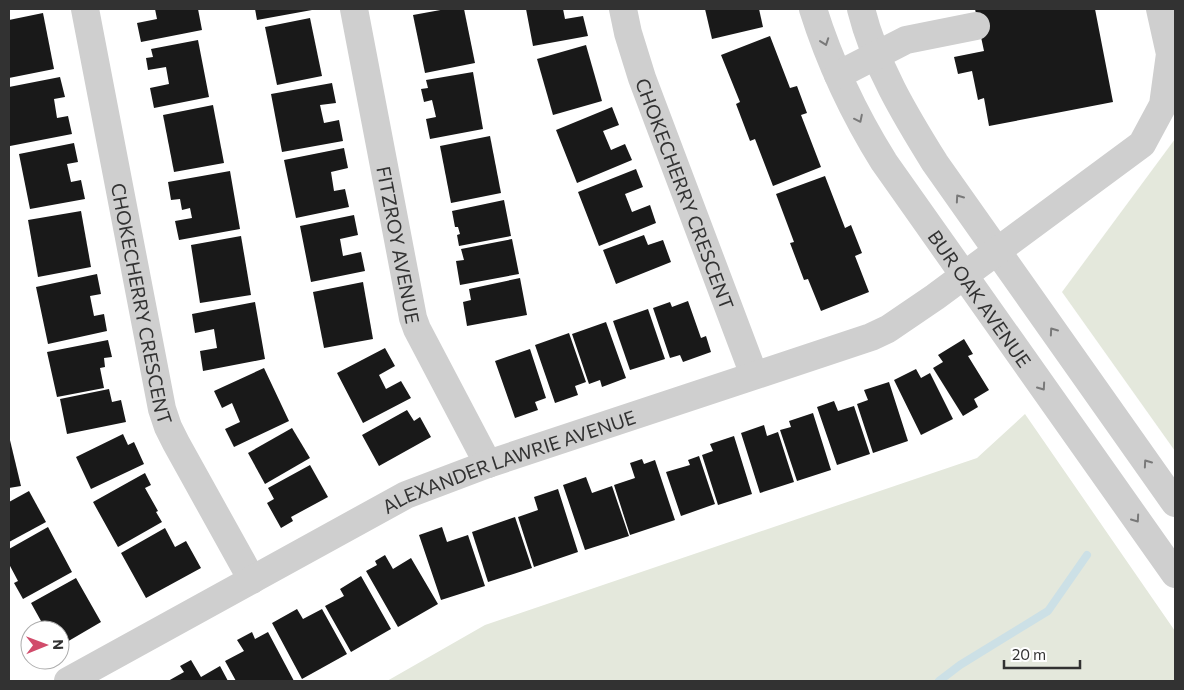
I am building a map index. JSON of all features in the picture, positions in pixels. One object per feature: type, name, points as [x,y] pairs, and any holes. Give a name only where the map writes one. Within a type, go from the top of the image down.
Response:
[{"type":"street","name":"CHOKECHERRY CRESCENT","points":[[85,9],[162,409],[176,443],[252,580]]},
{"type":"street","name":"FITZROY AVENUE","points":[[354,9],[413,318],[488,464]]},
{"type":"street","name":"CHOKECHERRY CRESCENT","points":[[623,9],[644,86],[754,376]]},
{"type":"street","name":"BUR OAK AVENUE","points":[[813,9],[838,75],[864,130],[879,154],[963,276],[1175,574]]},
{"type":"street","points":[[861,9],[876,55],[910,124],[996,251],[1175,503]]},
{"type":"street","name":"ALEXANDER LAWRIE AVENUE","points":[[68,681],[406,495],[488,464],[754,376],[888,329],[1142,144],[1163,105],[1170,54],[1160,9]]},
{"type":"street","points":[[838,75],[906,40],[976,26]]},
{"type":"shaded area","points":[[1175,139],[1175,451],[1062,292]]},
{"type":"shaded area","points":[[1025,414],[1175,631],[1175,681],[387,681],[485,625],[977,458]]},
{"type":"building","points":[[155,9],[198,9],[202,30],[141,42],[137,23],[157,19]]},
{"type":"building","points":[[255,9],[312,9],[312,10],[257,20]]},
{"type":"building","points":[[446,9],[464,9],[475,63],[425,73],[413,15]]},
{"type":"building","points":[[526,9],[563,9],[565,19],[583,16],[588,36],[533,46]]},
{"type":"building","points":[[705,9],[759,9],[763,27],[712,39]]},
{"type":"building","points":[[975,9],[1095,9],[1113,102],[989,126],[984,98],[978,100],[972,71],[958,74],[954,57],[984,51]]},
{"type":"building","points":[[43,13],[54,69],[9,78],[9,20]]},
{"type":"building","points":[[310,18],[322,76],[277,85],[265,27]]},
{"type":"building","points":[[770,36],[790,88],[797,86],[807,113],[801,115],[821,167],[773,186],[755,139],[750,141],[736,104],[740,102],[721,55]]},
{"type":"building","points":[[198,40],[209,97],[154,108],[150,88],[169,84],[166,67],[148,70],[146,58],[153,57],[151,49]]},
{"type":"building","points":[[586,45],[602,101],[553,115],[537,59]]},
{"type":"building","points":[[473,72],[483,129],[430,139],[426,119],[436,117],[432,100],[424,102],[421,89],[428,88],[426,80]]},
{"type":"building","points":[[60,77],[65,97],[54,99],[57,118],[68,116],[72,134],[10,146],[9,87]]},
{"type":"building","points":[[332,83],[336,103],[320,105],[324,123],[339,120],[343,141],[282,152],[271,94]]},
{"type":"building","points":[[213,105],[224,163],[174,172],[163,115]]},
{"type":"building","points":[[612,107],[619,125],[603,131],[611,150],[625,144],[632,160],[577,183],[556,130]]},
{"type":"building","points":[[490,136],[501,193],[451,203],[440,146]]},
{"type":"building","points":[[74,143],[78,162],[67,164],[71,182],[81,180],[85,199],[30,209],[19,154]]},
{"type":"building","points":[[344,148],[348,168],[331,172],[334,191],[345,189],[349,207],[296,218],[284,160]]},
{"type":"building","points":[[636,169],[643,187],[625,194],[632,212],[650,205],[656,223],[599,246],[578,192]]},
{"type":"building","points":[[230,171],[240,229],[179,240],[175,221],[192,218],[190,208],[182,210],[180,199],[171,200],[168,182]]},
{"type":"building","points":[[825,176],[845,228],[851,225],[862,253],[855,256],[869,292],[821,311],[808,279],[804,280],[790,243],[794,242],[776,194]]},
{"type":"building","points":[[504,200],[511,236],[459,246],[457,235],[460,234],[458,227],[455,227],[452,211]]},
{"type":"building","points":[[81,211],[91,267],[38,277],[28,220]]},
{"type":"building","points":[[354,215],[358,235],[340,239],[343,256],[361,252],[365,271],[311,282],[300,226]]},
{"type":"building","points":[[644,235],[648,245],[663,240],[671,262],[616,284],[603,250]]},
{"type":"building","points":[[241,236],[251,295],[200,303],[191,245]]},
{"type":"building","points":[[512,239],[519,274],[460,285],[456,261],[464,260],[461,249]]},
{"type":"building","points":[[97,274],[101,294],[90,296],[94,316],[104,314],[107,331],[48,344],[36,287]]},
{"type":"building","points":[[520,278],[527,315],[467,326],[463,302],[471,300],[469,289]]},
{"type":"building","points":[[363,282],[373,339],[324,348],[313,292]]},
{"type":"building","points":[[688,301],[701,338],[706,336],[711,352],[683,362],[680,355],[670,358],[653,308],[670,302],[672,307]]},
{"type":"building","points":[[255,302],[265,359],[203,371],[200,351],[217,348],[214,329],[195,333],[192,314]]},
{"type":"building","points":[[648,309],[665,359],[630,370],[613,321]]},
{"type":"building","points":[[606,322],[626,378],[602,387],[600,380],[589,384],[572,334]]},
{"type":"building","points":[[569,333],[586,382],[575,386],[578,395],[555,403],[535,345]]},
{"type":"building","points":[[964,339],[973,354],[968,356],[989,390],[974,399],[978,407],[963,416],[933,368],[943,362],[938,355]]},
{"type":"building","points":[[108,340],[112,357],[104,358],[105,367],[100,368],[104,388],[57,397],[47,352]]},
{"type":"building","points":[[385,348],[395,366],[379,375],[386,389],[401,381],[411,398],[363,423],[337,373]]},
{"type":"building","points":[[530,349],[546,398],[535,402],[538,410],[515,418],[495,361]]},
{"type":"building","points":[[264,368],[289,421],[234,447],[225,429],[240,422],[232,403],[222,408],[214,391]]},
{"type":"building","points":[[916,369],[921,378],[930,373],[953,419],[921,435],[894,380]]},
{"type":"building","points":[[889,382],[908,441],[873,453],[857,404],[868,400],[864,390]]},
{"type":"building","points":[[109,389],[112,402],[121,400],[126,422],[67,434],[60,399]]},
{"type":"building","points":[[834,401],[838,411],[854,406],[870,454],[837,465],[817,407]]},
{"type":"building","points":[[407,410],[414,421],[420,417],[431,437],[379,466],[362,435]]},
{"type":"building","points":[[813,413],[831,470],[797,481],[780,430],[791,427],[789,421]]},
{"type":"building","points":[[764,425],[767,436],[778,432],[794,482],[760,493],[741,433]]},
{"type":"building","points":[[292,428],[310,458],[265,484],[248,453]]},
{"type":"building","points":[[123,434],[128,445],[134,442],[144,464],[91,489],[76,457]]},
{"type":"building","points":[[9,436],[21,486],[9,488]]},
{"type":"building","points":[[734,436],[752,494],[718,505],[702,455],[713,451],[710,444]]},
{"type":"building","points":[[699,456],[715,504],[681,516],[666,472],[690,465],[688,460]]},
{"type":"building","points":[[642,459],[644,464],[655,460],[675,520],[630,535],[614,485],[635,478],[630,463]]},
{"type":"building","points":[[310,465],[328,497],[291,517],[293,521],[281,528],[267,503],[274,499],[268,488]]},
{"type":"building","points":[[145,473],[151,485],[145,488],[162,522],[118,547],[93,502]]},
{"type":"building","points":[[586,477],[592,493],[612,486],[629,536],[585,550],[563,485]]},
{"type":"building","points":[[558,489],[578,552],[534,567],[518,517],[538,510],[534,497]]},
{"type":"building","points":[[29,491],[46,522],[9,542],[9,502]]},
{"type":"building","points":[[515,517],[532,568],[488,582],[472,532]]},
{"type":"building","points":[[48,527],[72,572],[23,599],[14,583],[18,581],[9,564],[9,549]]},
{"type":"building","points":[[442,527],[447,542],[468,535],[485,586],[441,600],[419,535]]},
{"type":"building","points":[[165,528],[175,547],[186,541],[201,568],[146,598],[121,553]]},
{"type":"building","points":[[385,555],[393,569],[411,558],[438,604],[398,627],[366,571],[377,565],[375,561]]},
{"type":"building","points":[[361,576],[391,629],[351,652],[325,606],[344,596],[340,589]]},
{"type":"building","points":[[76,578],[101,622],[70,640],[70,620],[40,620],[31,603]]},
{"type":"building","points":[[297,609],[303,619],[322,609],[347,654],[302,679],[272,623]]},
{"type":"building","points":[[252,632],[255,639],[268,632],[294,681],[236,681],[225,661],[244,651],[237,640]]},
{"type":"building","points":[[191,660],[201,677],[220,666],[228,681],[168,681],[184,672],[180,666]]},
{"type":"waterway","points":[[939,681],[960,665],[1048,611],[1087,555]]}]
